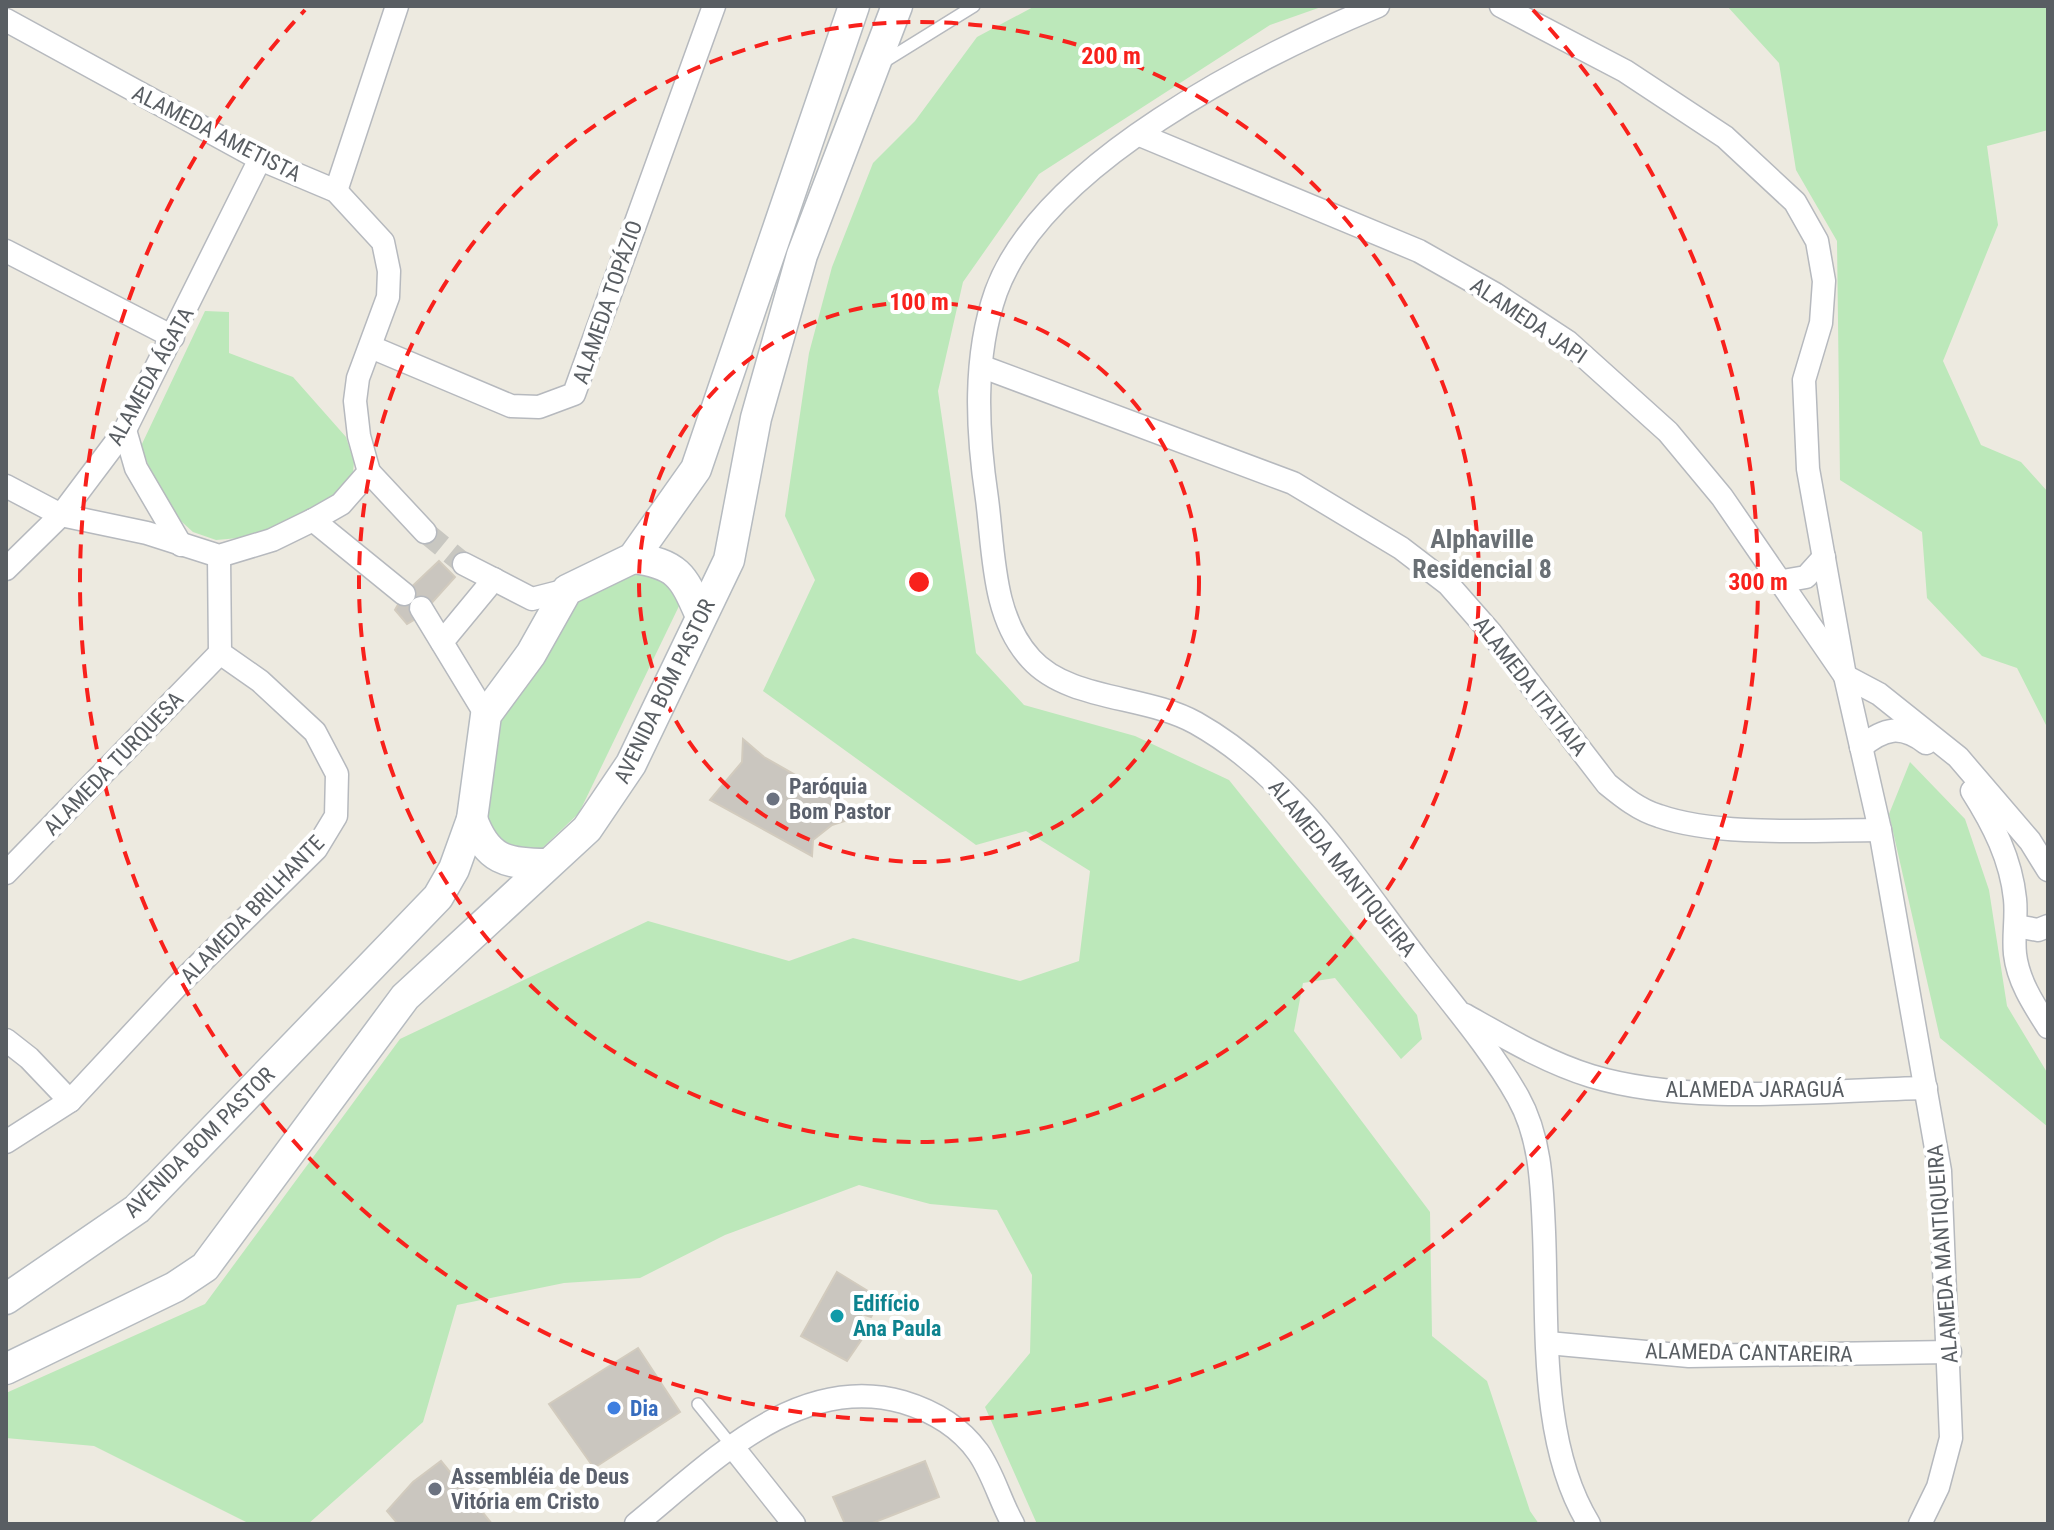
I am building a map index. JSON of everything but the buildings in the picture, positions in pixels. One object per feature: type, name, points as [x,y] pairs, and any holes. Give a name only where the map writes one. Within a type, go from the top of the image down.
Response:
[{"type":"street","points":[[336,191],[397,6]]},
{"type":"street","name":"ALAMEDA TOPÁZIO","points":[[371,347],[511,406],[539,407],[574,394],[714,6]]},
{"type":"street","points":[[464,564],[532,599],[567,590],[633,558],[696,469],[854,6]]},
{"type":"street","name":"AVENIDA BOM PASTOR","points":[[6,1369],[175,1287],[205,1267],[405,997],[587,829],[616,790],[729,560],[756,418],[802,255],[897,6]]},
{"type":"street","name":"ALAMEDA MANTIQUEIRA","points":[[1378,6],[1295,40],[1195,95],[1070,187],[1026,239],[997,290],[977,419],[983,474],[1002,610],[1016,640],[1033,662],[1054,678],[1151,703],[1193,721],[1236,749],[1285,789],[1457,1010],[1518,1098],[1535,1140],[1542,1187],[1548,1343],[1557,1448],[1589,1524]]},
{"type":"street","name":"ALAMEDA MANTIQUEIRA","points":[[1501,6],[1625,71],[1725,137],[1795,202],[1817,241],[1824,281],[1821,323],[1804,380],[1803,415],[1808,469],[1845,676],[1880,830],[1940,1171],[1950,1352],[1951,1438],[1938,1487],[1920,1524]]},
{"type":"street","name":"ALAMEDA AMETISTA","points":[[6,20],[260,159],[336,191],[383,242],[388,297],[358,378],[355,401],[359,436],[368,468]]},
{"type":"street","name":"ALAMEDA JAPI","points":[[1140,135],[1419,251],[1495,294],[1568,342],[1668,432],[1722,497],[1845,676]]},
{"type":"street","name":"ALAMEDA ÁGATA","points":[[6,569],[61,515],[125,430],[260,159]]},
{"type":"street","points":[[6,251],[173,337]]},
{"type":"street","name":"ALAMEDA ITATIAIA","points":[[983,367],[1293,483],[1401,548],[1448,584],[1491,633],[1607,784],[1628,802],[1656,816],[1691,826],[1880,830]]},
{"type":"street","points":[[125,430],[136,468],[181,545]]},
{"type":"street","points":[[6,486],[61,515],[147,533],[219,556],[272,540],[341,504],[368,468],[425,532]]},
{"type":"street","points":[[313,520],[412,601],[442,642],[486,715]]},
{"type":"street","points":[[219,556],[220,653]]},
{"type":"street","points":[[1778,582],[1806,577],[1824,557]]},
{"type":"street","points":[[633,558],[672,567],[686,581],[700,614]]},
{"type":"street","points":[[442,642],[494,579]]},
{"type":"street","name":"AVENIDA BOM PASTOR","points":[[6,1299],[137,1209],[438,897],[454,869],[472,819],[486,715],[531,654],[567,590]]},
{"type":"street","name":"ALAMEDA TURQUESA","points":[[6,873],[220,653]]},
{"type":"street","name":"ALAMEDA BRILHANTE","points":[[6,1142],[70,1101],[177,986],[316,849],[336,816],[337,774],[315,732],[260,681],[220,653]]},
{"type":"street","points":[[1845,676],[1879,694],[1958,757],[2030,841],[2048,870]]},
{"type":"street","points":[[1861,747],[1878,733],[1895,728],[1913,733],[1948,763],[1994,826],[2015,898],[2015,954],[2032,1002],[2048,1027]]},
{"type":"street","points":[[472,819],[480,839],[493,854],[516,864],[547,864]]},
{"type":"street","points":[[2016,926],[2038,930],[2048,926]]},
{"type":"street","points":[[2032,1002],[2035,991],[2048,981]]},
{"type":"street","name":"ALAMEDA JARAGUÁ","points":[[1457,1010],[1533,1054],[1591,1076],[1642,1088],[1716,1092],[1926,1088]]},
{"type":"street","points":[[6,1040],[29,1058],[70,1101]]},
{"type":"street","name":"ALAMEDA CANTAREIRA","points":[[1548,1343],[1689,1356],[1950,1352]]},
{"type":"street","points":[[636,1524],[732,1446],[801,1406],[876,1395],[915,1406],[952,1424],[979,1453],[1013,1524]]},
{"type":"street","points":[[732,1446],[794,1524]]},
{"type":"lane","points":[[871,70],[974,6]]},
{"type":"lane","points":[[698,1404],[732,1446]]},
{"type":"green space","points":[[1035,6],[1324,6],[1270,25],[1039,174],[963,282],[938,391],[976,653],[1024,705],[1135,736],[1229,780],[1417,1015],[1422,1039],[1401,1059],[1335,978],[1303,983],[1294,1031],[1430,1212],[1432,1336],[1487,1381],[1530,1511],[1539,1524],[1037,1524],[985,1407],[1030,1353],[1032,1275],[997,1210],[930,1204],[859,1185],[725,1235],[640,1278],[564,1283],[457,1305],[423,1422],[308,1524],[250,1524],[94,1446],[6,1438],[6,1393],[205,1304],[400,1039],[648,921],[789,961],[853,938],[1020,981],[1079,961],[1090,871],[1026,831],[976,845],[763,691],[815,580],[785,516],[809,353],[832,267],[873,163],[915,121],[977,37]]},
{"type":"green space","points":[[1727,6],[2048,6],[2048,130],[1987,146],[1998,225],[1943,361],[1981,445],[2021,462],[2048,492],[2048,729],[2017,668],[1982,656],[1927,598],[1922,532],[1840,480],[1837,241],[1796,170],[1779,63]]},
{"type":"green space","points":[[205,311],[229,312],[229,353],[293,377],[346,437],[354,462],[352,484],[327,511],[239,538],[216,540],[193,532],[172,513],[159,493],[141,446]]},
{"type":"green space","points":[[646,567],[673,586],[680,604],[579,813],[536,854],[509,845],[481,821],[495,731],[576,600]]},
{"type":"green space","points":[[1910,762],[1965,819],[1989,890],[2007,1006],[2048,1074],[2048,1127],[1940,1038],[1889,814]]},
{"type":"tunnel","points":[[425,532],[464,564]]},
{"type":"place","name":"Paróquia Bom Pastor","points":[[773,799]]},
{"type":"place","name":"Edifício Ana Paula","points":[[837,1316]]},
{"type":"place","name":"Dia","points":[[614,1408]]},
{"type":"place","name":"Assembléia de Deus Vitória em Cristo","points":[[435,1489]]},
{"type":"district","name":"Alphaville Residencial 8","points":[[1482,554]]}]
